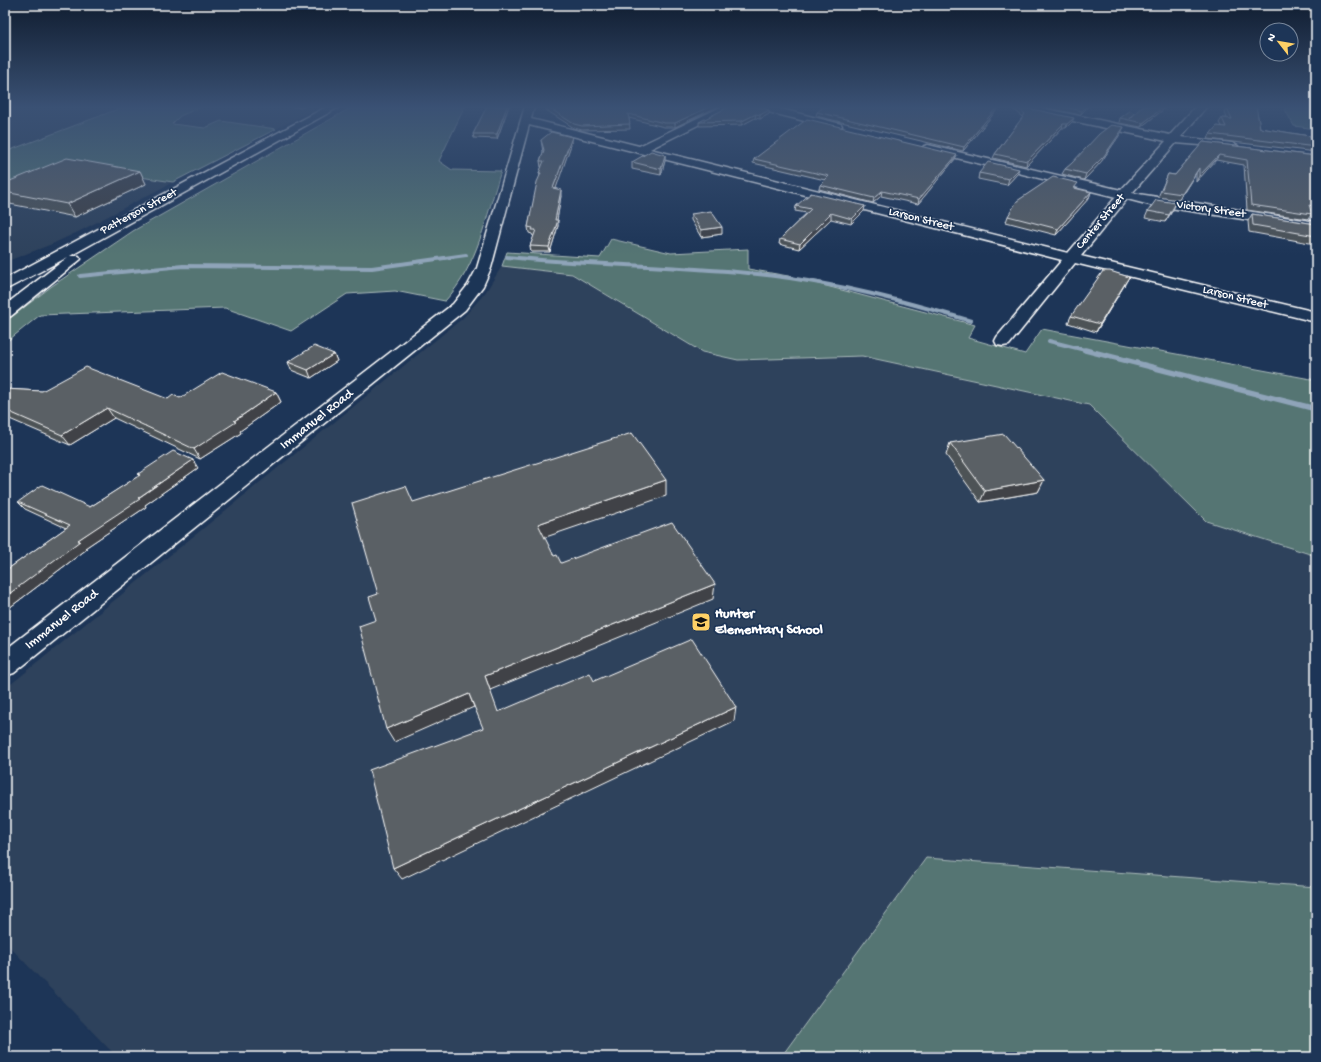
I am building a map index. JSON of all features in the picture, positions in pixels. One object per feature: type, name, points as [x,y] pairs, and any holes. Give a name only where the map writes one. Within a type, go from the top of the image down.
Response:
[{"type":"street","name":"Patterson Street","points":[[5,285],[244,156]]},
{"type":"street","name":"Immanuel Road","points":[[5,665],[459,307],[475,286],[484,268],[516,156]]},
{"type":"street","name":"Larson Street","points":[[660,156],[1071,258],[1316,317]]},
{"type":"street","name":"Victory Street","points":[[957,156],[1150,202],[1316,226]]},
{"type":"street","name":"Center Street","points":[[1003,340],[1123,196],[1159,156]]},
{"type":"street","points":[[14,264],[119,223]]},
{"type":"street","points":[[5,313],[119,223]]},
{"type":"shaded area","points":[[75,167],[173,182],[80,231],[52,244],[5,262],[5,188]]},
{"type":"shaded area","name":"Hunter Elementary School","points":[[502,266],[571,274],[702,352],[738,360],[862,356],[1089,405],[1206,521],[1316,556],[1316,887],[926,858],[781,1057],[117,1057],[5,942],[5,689],[463,318],[485,293]]},
{"type":"green space","points":[[5,156],[224,156],[173,182],[75,167],[5,188]]},
{"type":"green space","points":[[266,156],[442,156],[439,161],[452,170],[501,171],[480,240],[466,272],[445,301],[395,291],[347,294],[291,331],[225,308],[40,315],[5,343],[5,322],[52,286],[133,231]]},
{"type":"green space","points":[[611,239],[671,253],[748,249],[748,269],[788,276],[975,325],[968,338],[1025,354],[1042,329],[1316,380],[1316,556],[1206,521],[1089,405],[862,356],[738,360],[702,352],[572,274],[502,266],[507,252],[600,258]]},
{"type":"green space","points":[[926,858],[1316,887],[1316,1057],[781,1057]]},
{"type":"building","points":[[542,156],[565,156],[553,188],[561,190],[555,220],[558,220],[549,247],[530,246],[536,230],[532,230],[533,228],[528,227],[537,182],[541,173],[539,173],[544,161],[540,161]]},
{"type":"building","points":[[643,156],[665,156],[661,169],[632,162]]},
{"type":"building","points":[[759,156],[957,156],[919,199],[882,191],[874,198],[820,185],[829,176],[754,159]]},
{"type":"building","points":[[1002,156],[1032,156],[1027,161]]},
{"type":"building","points":[[1079,156],[1104,156],[1086,174],[1065,169]]},
{"type":"building","points":[[1191,156],[1218,156],[1199,176],[1199,168],[1182,194],[1161,191],[1168,174],[1175,175]]},
{"type":"building","points":[[1222,156],[1316,156],[1316,207],[1309,205],[1312,214],[1251,205],[1247,160]]},
{"type":"building","points":[[67,158],[140,171],[67,204],[5,192],[5,183]]},
{"type":"building","points":[[988,162],[1019,169],[1009,179],[979,173]]},
{"type":"building","points":[[1053,177],[1078,183],[1074,188],[1091,192],[1058,229],[1008,216],[1017,201]]},
{"type":"building","points":[[811,193],[865,206],[852,219],[831,213],[800,244],[780,239],[811,209],[796,206]]},
{"type":"building","points":[[1156,200],[1176,203],[1169,215],[1148,211]]},
{"type":"building","points":[[711,211],[722,227],[701,230],[691,214]]},
{"type":"building","points":[[1252,214],[1316,224],[1316,236],[1253,225]]},
{"type":"building","points":[[1103,271],[1110,271],[1129,277],[1100,324],[1071,316]]},
{"type":"building","points":[[314,346],[334,354],[308,370],[288,362]]},
{"type":"building","points":[[86,367],[168,399],[173,395],[180,398],[222,372],[276,392],[234,421],[236,422],[194,449],[107,408],[62,435],[5,410],[5,389],[42,391]]},
{"type":"building","points":[[632,433],[666,480],[538,524],[554,556],[557,555],[561,563],[672,522],[715,584],[485,676],[498,712],[590,673],[594,681],[692,639],[736,707],[393,868],[369,770],[483,728],[469,694],[386,729],[359,626],[376,620],[369,597],[378,594],[352,503],[406,486],[413,502]]},
{"type":"building","points":[[1004,434],[1044,480],[985,491],[950,443]]},
{"type":"building","points":[[173,451],[193,460],[138,498],[140,499],[78,540],[80,541],[5,597],[5,571],[70,525],[18,502],[42,485],[90,507],[140,475],[138,474]]},
{"type":"waterway","points":[[80,276],[183,266],[372,268],[466,255]]},
{"type":"waterway","points":[[507,257],[702,269],[793,278],[921,306],[971,321]]},
{"type":"waterway","points":[[1049,341],[1085,350]]},
{"type":"waterway","points":[[1085,350],[1089,351]]},
{"type":"waterway","points":[[1085,350],[1316,409]]},
{"type":"place","name":"Hunter Elementary School","points":[[701,622]]}]
